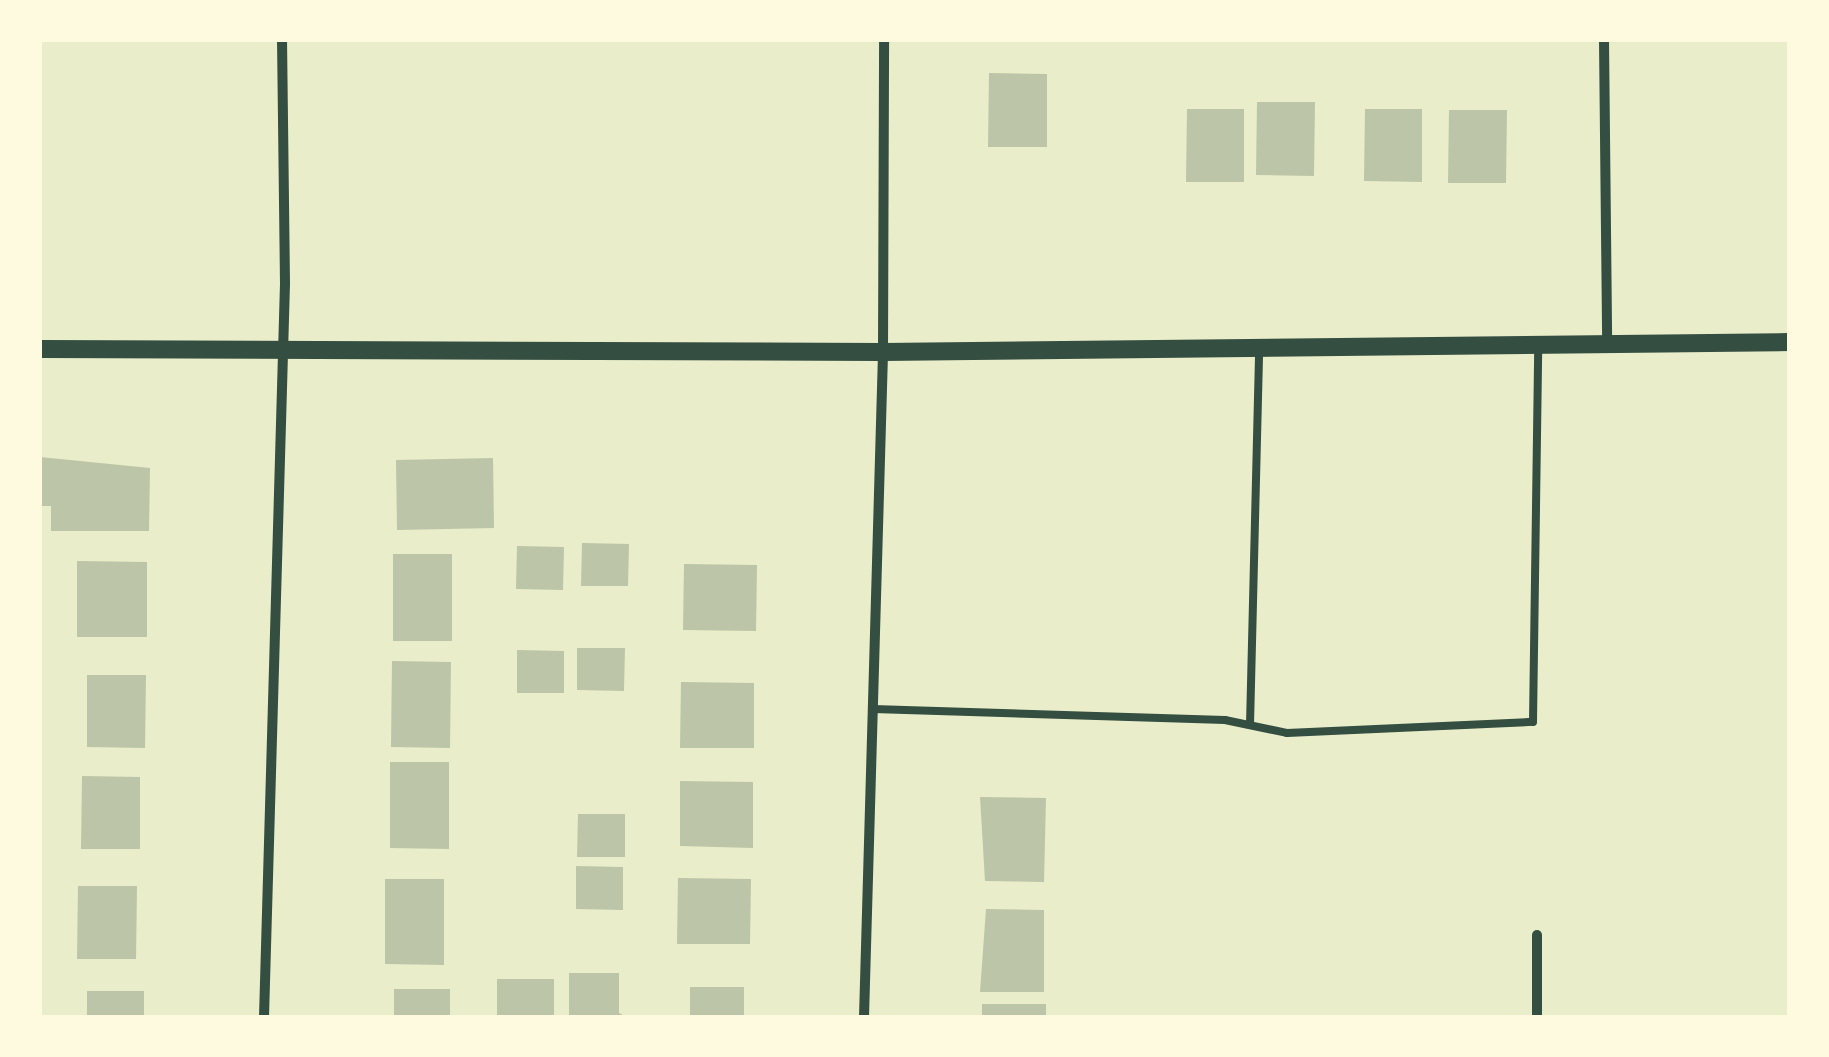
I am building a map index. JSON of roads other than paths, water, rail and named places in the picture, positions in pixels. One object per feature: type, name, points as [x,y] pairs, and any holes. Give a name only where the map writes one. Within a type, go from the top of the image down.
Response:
[{"type":"street","points":[[264,1017],[280,348],[282,40]]},
{"type":"street","points":[[864,1017],[883,352],[884,40]]},
{"type":"street","points":[[1604,40],[1608,342]]},
{"type":"street","points":[[40,349],[883,352],[1789,342]]},
{"type":"street","points":[[1537,934],[1537,1017]]},
{"type":"lane","points":[[873,708],[1250,725],[1287,733],[1532,722],[1538,342]]},
{"type":"lane","points":[[1250,725],[1260,346]]}]
